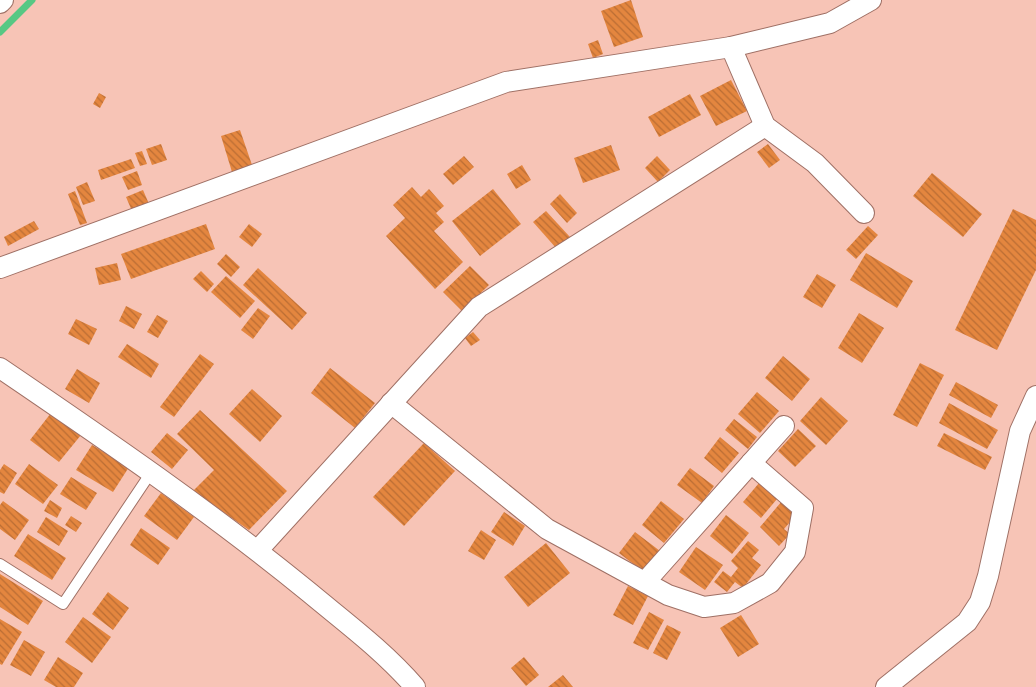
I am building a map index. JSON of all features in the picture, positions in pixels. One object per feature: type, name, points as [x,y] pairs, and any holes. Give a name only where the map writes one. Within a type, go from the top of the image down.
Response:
[{"type":"street","points":[[0,268],[506,82],[730,47],[830,23],[871,0]]},
{"type":"street","points":[[730,47],[766,126],[815,163],[864,213]]},
{"type":"street","points":[[258,550],[479,307],[766,126]]},
{"type":"street","points":[[0,368],[152,471],[258,550],[394,662],[414,687]]},
{"type":"street","points":[[886,687],[967,622],[980,602],[988,576],[1020,431],[1036,396]]},
{"type":"street","points":[[391,403],[547,529],[668,595],[704,607],[734,603],[770,583],[795,552],[803,508],[751,464]]},
{"type":"street","points":[[645,582],[784,426]]},
{"type":"lane","points":[[0,564],[63,604],[152,471]]},
{"type":"building","points":[[631,0],[643,37],[614,47],[601,11]]},
{"type":"building","points":[[598,40],[603,54],[593,58],[588,44]]},
{"type":"building","points":[[731,80],[747,111],[716,126],[700,96]]},
{"type":"building","points":[[99,93],[106,97],[100,108],[93,104]]},
{"type":"building","points":[[690,94],[701,115],[659,137],[648,117]]},
{"type":"building","points":[[240,130],[252,165],[232,172],[221,136]]},
{"type":"building","points":[[161,144],[167,160],[152,165],[146,149]]},
{"type":"building","points":[[768,144],[780,160],[769,168],[757,152]]},
{"type":"building","points":[[611,145],[620,170],[583,183],[574,158]]},
{"type":"building","points":[[142,151],[147,164],[140,166],[135,153]]},
{"type":"building","points":[[464,156],[474,167],[453,185],[443,174]]},
{"type":"building","points":[[657,156],[670,170],[658,182],[645,168]]},
{"type":"building","points":[[131,159],[135,168],[101,180],[98,170]]},
{"type":"building","points":[[522,165],[531,180],[516,189],[507,174]]},
{"type":"building","points":[[137,171],[142,185],[128,190],[122,177]]},
{"type":"building","points":[[932,173],[982,214],[963,237],[913,196]]},
{"type":"building","points":[[87,182],[95,201],[83,205],[76,187]]},
{"type":"building","points":[[412,187],[421,197],[429,189],[444,206],[436,213],[444,222],[434,231],[463,262],[435,289],[386,236],[405,218],[393,205]]},
{"type":"building","points":[[493,189],[521,224],[480,256],[452,221]]},
{"type":"building","points":[[143,190],[149,204],[132,211],[126,197]]},
{"type":"building","points":[[75,191],[87,223],[80,225],[68,194]]},
{"type":"building","points":[[560,194],[577,213],[567,223],[550,204]]},
{"type":"building","points":[[1013,209],[1036,220],[1036,270],[997,350],[955,330]]},
{"type":"building","points":[[546,211],[570,237],[557,249],[533,222]]},
{"type":"building","points":[[34,221],[39,229],[8,246],[4,237]]},
{"type":"building","points":[[206,224],[215,249],[131,279],[121,254]]},
{"type":"building","points":[[249,224],[262,234],[252,247],[239,237]]},
{"type":"building","points":[[868,226],[878,235],[856,259],[846,250]]},
{"type":"building","points":[[866,253],[913,281],[897,308],[850,280]]},
{"type":"building","points":[[226,254],[240,267],[231,277],[217,264]]},
{"type":"building","points":[[117,263],[121,280],[99,285],[95,268]]},
{"type":"building","points":[[470,266],[489,285],[462,311],[443,292]]},
{"type":"building","points":[[258,268],[307,313],[292,330],[243,285]]},
{"type":"building","points":[[201,271],[214,284],[207,292],[193,279]]},
{"type":"building","points":[[817,274],[836,285],[822,308],[803,297]]},
{"type":"building","points":[[226,276],[255,301],[240,318],[211,292]]},
{"type":"building","points":[[126,306],[142,314],[134,329],[119,321]]},
{"type":"building","points":[[258,308],[270,316],[253,339],[241,330]]},
{"type":"building","points":[[859,313],[884,328],[862,363],[838,348]]},
{"type":"building","points":[[157,315],[168,321],[158,338],[147,332]]},
{"type":"building","points":[[76,319],[97,329],[89,345],[68,334]]},
{"type":"building","points":[[473,332],[480,340],[471,346],[465,338]]},
{"type":"building","points":[[127,344],[159,364],[151,378],[118,357]]},
{"type":"building","points":[[200,354],[214,364],[174,417],[160,407]]},
{"type":"building","points":[[783,356],[810,379],[792,401],[765,378]]},
{"type":"building","points":[[920,363],[944,375],[917,427],[893,415]]},
{"type":"building","points":[[330,368],[375,403],[355,428],[311,393]]},
{"type":"building","points":[[77,369],[100,383],[89,403],[65,389]]},
{"type":"building","points":[[956,382],[998,405],[991,418],[949,395]]},
{"type":"building","points":[[252,389],[282,416],[260,442],[229,414]]},
{"type":"building","points":[[757,392],[779,411],[760,433],[738,414]]},
{"type":"building","points":[[821,397],[848,421],[826,445],[800,421]]},
{"type":"building","points":[[949,403],[998,430],[987,449],[939,423]]},
{"type":"building","points":[[200,410],[287,491],[249,530],[193,491],[214,470],[177,434]]},
{"type":"building","points":[[51,413],[81,435],[59,462],[30,440]]},
{"type":"building","points":[[734,419],[757,437],[748,449],[725,430]]},
{"type":"building","points":[[798,429],[816,446],[795,467],[778,451]]},
{"type":"building","points":[[167,433],[188,450],[172,469],[151,452]]},
{"type":"building","points":[[944,433],[992,457],[985,470],[937,446]]},
{"type":"building","points":[[720,437],[739,453],[722,473],[704,458]]},
{"type":"building","points":[[424,443],[455,471],[404,526],[373,497]]},
{"type":"building","points":[[92,445],[129,467],[113,492],[76,470]]},
{"type":"building","points":[[4,464],[17,473],[4,494],[0,492],[0,470]]},
{"type":"building","points":[[29,464],[58,485],[43,504],[15,484]]},
{"type":"building","points":[[690,468],[714,486],[702,503],[677,485]]},
{"type":"building","points":[[71,477],[97,493],[86,510],[60,494]]},
{"type":"building","points":[[759,483],[777,499],[761,518],[743,502]]},
{"type":"building","points":[[161,493],[194,517],[177,540],[144,516]]},
{"type":"building","points":[[50,500],[62,508],[57,518],[44,511]]},
{"type":"building","points":[[3,501],[29,520],[15,540],[0,529],[0,505]]},
{"type":"building","points":[[661,501],[684,519],[664,543],[642,525]]},
{"type":"building","points":[[782,501],[797,514],[784,529],[790,534],[779,546],[760,527]]},
{"type":"building","points":[[504,512],[525,526],[513,546],[491,532]]},
{"type":"building","points":[[726,515],[749,533],[732,554],[710,536]]},
{"type":"building","points":[[71,516],[82,523],[76,532],[65,525]]},
{"type":"building","points":[[46,517],[68,531],[59,546],[37,532]]},
{"type":"building","points":[[141,528],[170,548],[158,565],[130,545]]},
{"type":"building","points":[[481,530],[496,540],[484,560],[468,551]]},
{"type":"building","points":[[635,532],[660,551],[644,572],[619,553]]},
{"type":"building","points":[[28,534],[66,558],[52,580],[14,556]]},
{"type":"building","points":[[748,541],[759,550],[752,558],[761,565],[743,588],[735,582],[727,592],[714,582],[723,571],[731,577],[738,568],[731,561]]},
{"type":"building","points":[[546,543],[570,573],[528,607],[504,577]]},
{"type":"building","points":[[696,547],[723,565],[705,590],[679,572]]},
{"type":"building","points":[[0,574],[43,601],[28,625],[0,607]]},
{"type":"building","points":[[628,586],[648,596],[633,625],[613,615]]},
{"type":"building","points":[[108,592],[129,608],[113,630],[92,614]]},
{"type":"building","points":[[649,612],[664,620],[648,650],[633,643]]},
{"type":"building","points":[[741,615],[759,644],[738,657],[720,628]]},
{"type":"building","points":[[83,617],[111,637],[92,663],[65,642]]},
{"type":"building","points":[[0,619],[22,632],[2,665],[0,664]]},
{"type":"building","points":[[667,625],[681,632],[667,660],[653,653]]},
{"type":"building","points":[[24,640],[45,652],[31,676],[10,665]]},
{"type":"building","points":[[58,657],[83,673],[74,687],[56,687],[44,680]]},
{"type":"building","points":[[524,657],[539,675],[526,686],[511,668]]},
{"type":"building","points":[[563,675],[573,687],[548,687]]},
{"type":"waterway","points":[[0,32],[32,0]]}]
